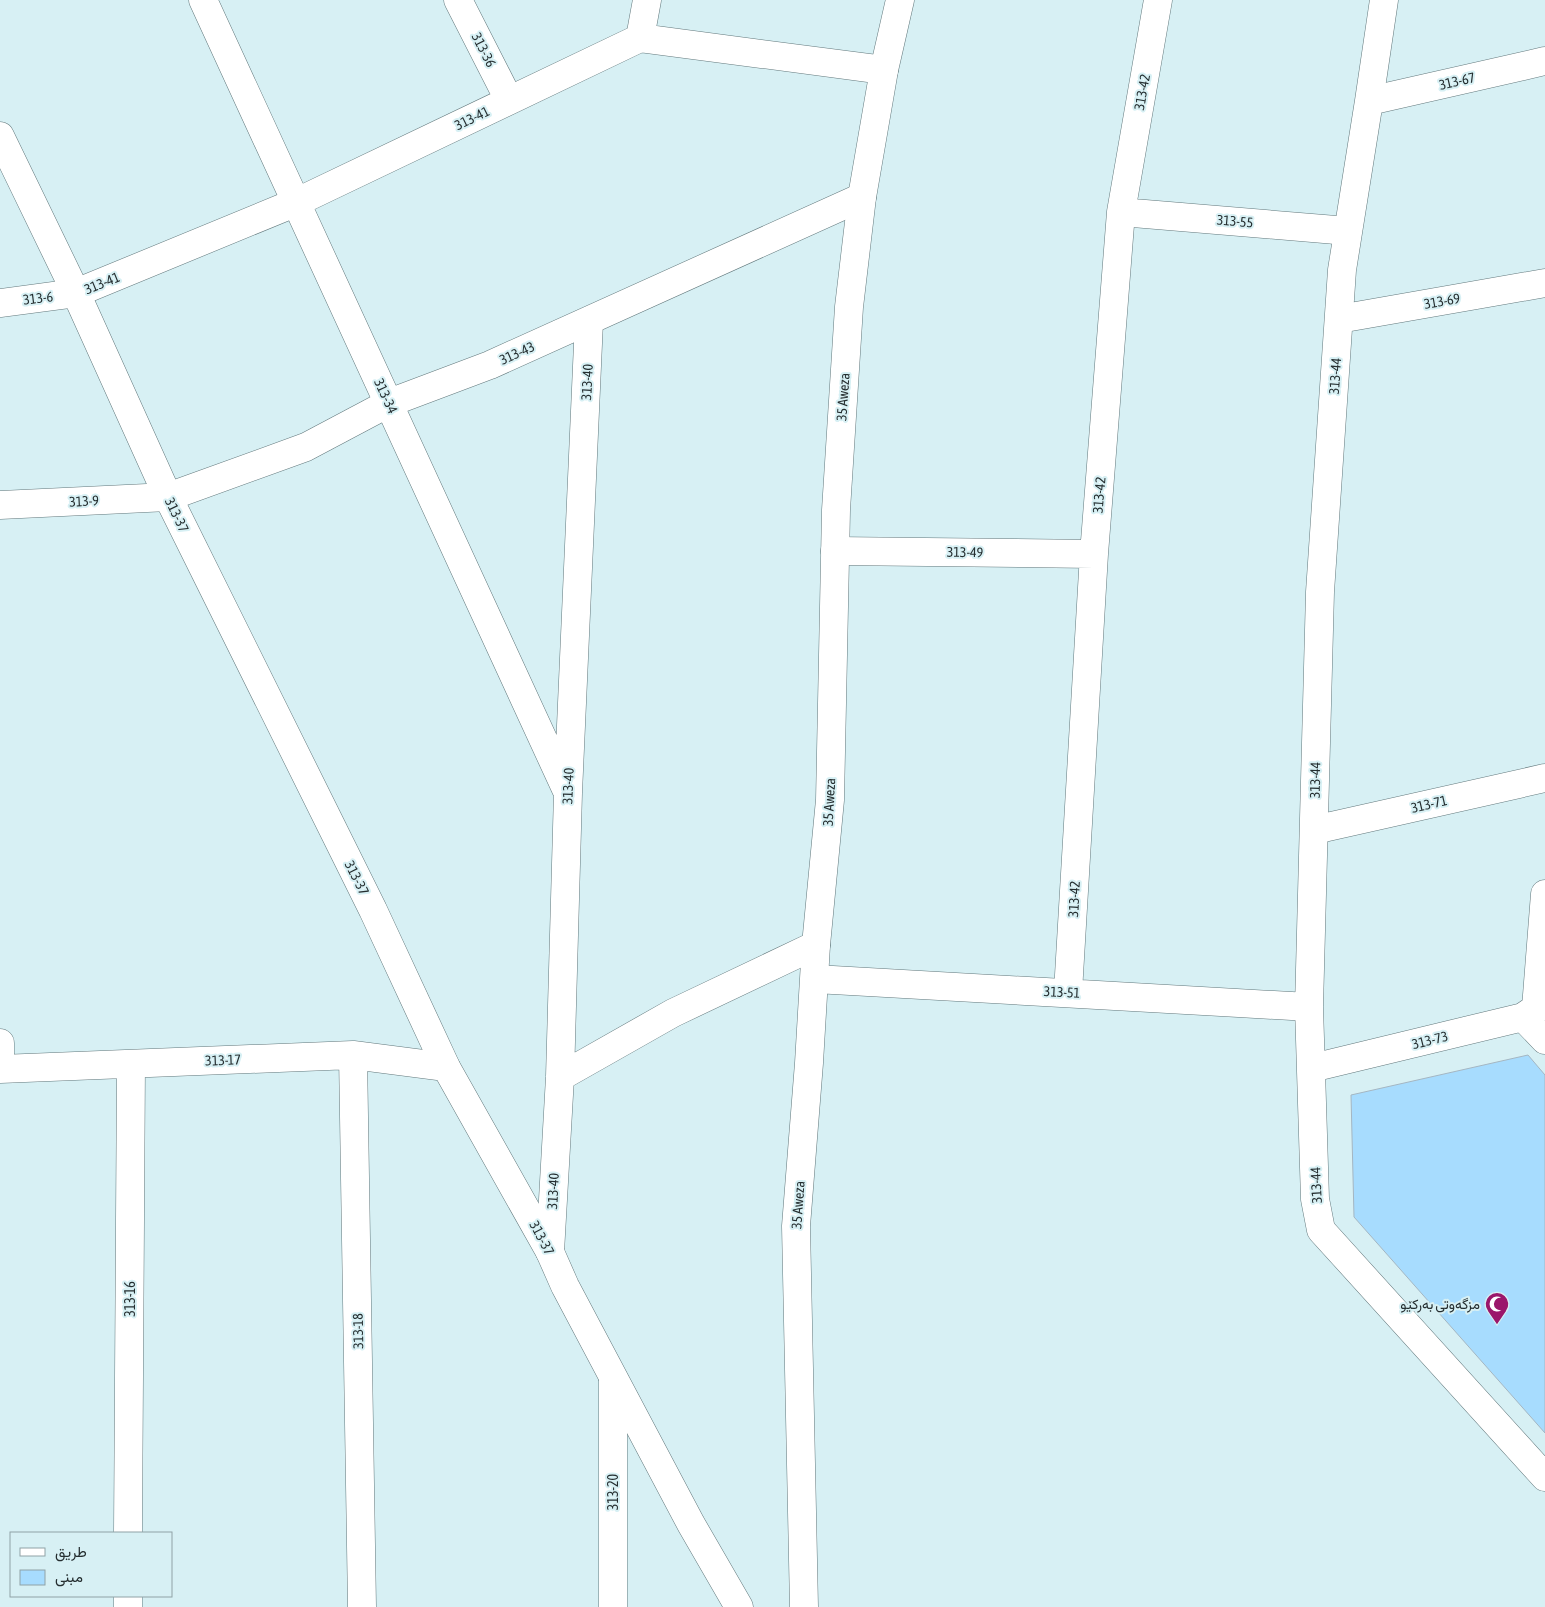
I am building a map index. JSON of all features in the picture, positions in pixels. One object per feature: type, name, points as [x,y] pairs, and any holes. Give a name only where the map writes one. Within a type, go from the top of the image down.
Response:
[{"type":"street","name":"313-34","points":[[203,0],[568,793]]},
{"type":"street","name":"313-36","points":[[458,0],[509,100]]},
{"type":"street","points":[[647,0],[640,38],[884,70]]},
{"type":"street","name":"35 Aweza","points":[[804,1607],[796,1226],[816,944],[830,800],[836,510],[849,307],[862,197],[884,70],[900,0]]},
{"type":"street","name":"313-42","points":[[1068,992],[1094,554],[1121,212],[1158,0]]},
{"type":"street","name":"313-44","points":[[1384,0],[1370,100],[1342,270],[1320,592],[1309,1007],[1315,1198],[1321,1230],[1545,1477]]},
{"type":"street","name":"313-41","points":[[76,293],[296,202],[640,38]]},
{"type":"street","name":"313-67","points":[[1370,100],[1545,61]]},
{"type":"street","name":"313-37","points":[[0,136],[76,293],[168,497],[373,910],[446,1067],[550,1252],[565,1286],[691,1524],[739,1607]]},
{"type":"street","name":"313-43","points":[[168,497],[306,447],[389,403],[490,365],[862,197]]},
{"type":"street","name":"313-55","points":[[1121,212],[1348,231]]},
{"type":"street","name":"313-69","points":[[1339,320],[1545,283]]},
{"type":"street","name":"313-6","points":[[0,303],[76,293]]},
{"type":"street","name":"313-40","points":[[550,1252],[560,1077],[568,793],[589,321]]},
{"type":"street","name":"313-9","points":[[0,506],[168,497]]},
{"type":"street","name":"313-49","points":[[835,551],[1094,554]]},
{"type":"street","name":"313-71","points":[[1314,830],[1545,778]]},
{"type":"street","points":[[1545,894],[1535,1011],[1545,1040]]},
{"type":"street","points":[[560,1077],[673,1014],[816,944]]},
{"type":"street","name":"313-51","points":[[815,979],[1309,1007]]},
{"type":"street","name":"313-73","points":[[1312,1068],[1535,1011]]},
{"type":"street","points":[[0,1043],[0,1070]]},
{"type":"street","name":"313-17","points":[[0,1070],[354,1055],[446,1067]]},
{"type":"street","name":"313-18","points":[[354,1055],[362,1607]]},
{"type":"street","name":"313-16","points":[[128,1532],[131,1064]]},
{"type":"street","name":"313-20","points":[[614,1378],[614,1607]]},
{"type":"building","name":"مزگەوتی بەرکێو","points":[[1528,1055],[1545,1075],[1545,1433],[1354,1217],[1351,1095]]},
{"type":"place","name":"مزگەوتی بەرکێو","points":[[1497,1325]]}]
